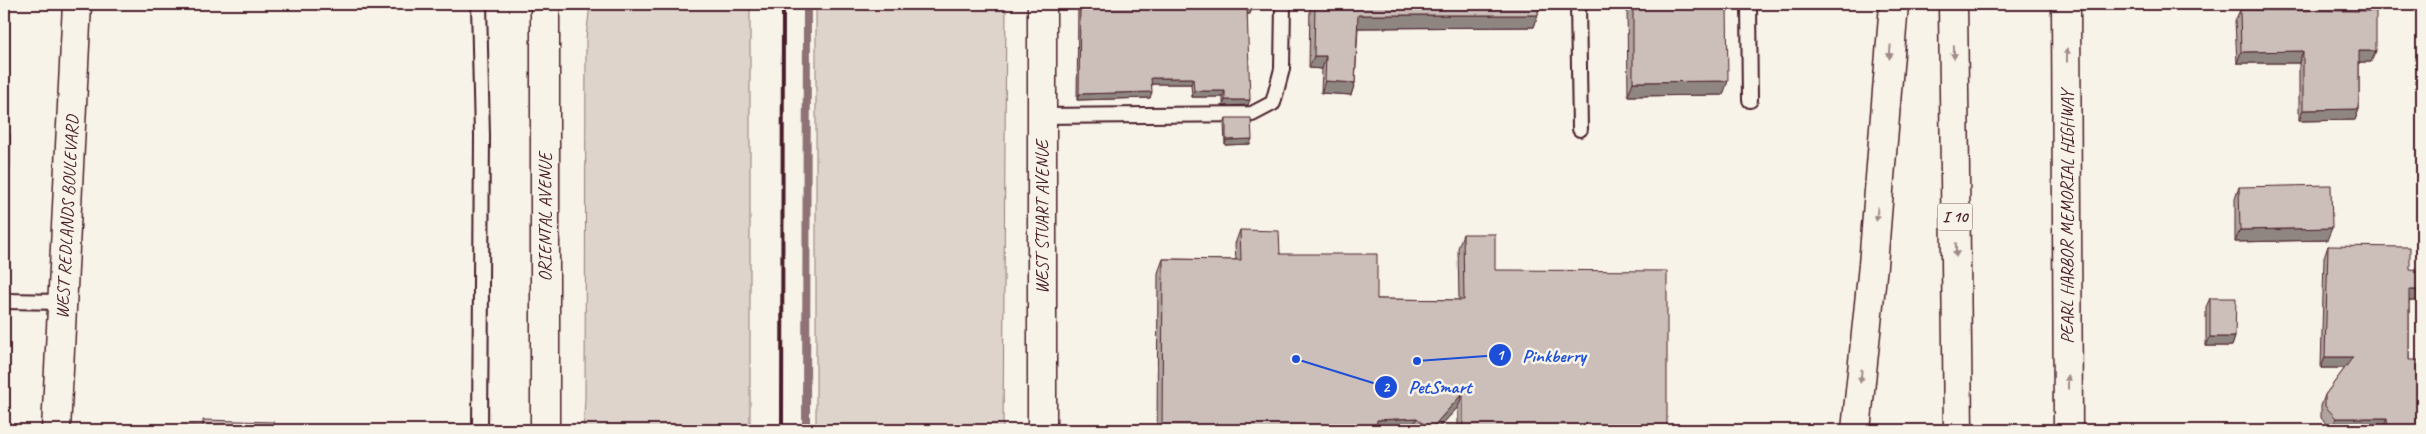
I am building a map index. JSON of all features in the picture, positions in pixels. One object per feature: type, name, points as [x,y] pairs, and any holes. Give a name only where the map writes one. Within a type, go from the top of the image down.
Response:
[{"type":"main road","name":"WEST REDLANDS BOULEVARD","points":[[56,430],[77,4]]},
{"type":"main road","name":"ORIENTAL AVENUE","points":[[546,4],[546,430]]},
{"type":"main road","name":"WEST STUART AVENUE","points":[[1042,4],[1042,430]]},
{"type":"main road","points":[[1856,430],[1874,265],[1894,4]]},
{"type":"main road","name":"I 10","points":[[1953,4],[1958,430]]},
{"type":"main road","name":"PEARL HARBOR MEMORIAL HIGHWAY","points":[[2066,4],[2068,430]]},
{"type":"lane","points":[[479,4],[482,136],[480,430]]},
{"type":"lane","points":[[1042,116],[1252,114],[1273,103],[1282,69],[1283,4]]},
{"type":"lane","points":[[1578,4],[1580,129]]},
{"type":"lane","points":[[1749,4],[1750,100]]},
{"type":"lane","points":[[4,300],[63,302]]},
{"type":"shaded area","points":[[590,4],[750,4],[750,430],[583,430],[585,400],[586,38]]},
{"type":"shaded area","points":[[816,4],[1006,4],[1003,430],[816,430]]},
{"type":"building","points":[[1080,4],[1252,4],[1252,8],[1247,8],[1250,100],[1225,100],[1225,91],[1194,91],[1193,78],[1151,78],[1152,92],[1079,94]]},
{"type":"building","points":[[1315,4],[1538,4],[1538,15],[1358,15],[1355,83],[1325,81],[1326,56],[1314,56]]},
{"type":"building","points":[[1633,4],[1727,4],[1728,81],[1633,82]]},
{"type":"building","points":[[2240,10],[2376,11],[2376,51],[2359,51],[2359,109],[2303,110],[2303,51],[2241,52]]},
{"type":"building","points":[[1226,118],[1251,118],[1252,139],[1226,140]]},
{"type":"building","points":[[4,134],[10,134],[10,166],[6,167],[5,250],[4,250]]},
{"type":"building","points":[[2331,185],[2332,228],[2240,230],[2239,187]]},
{"type":"building","points":[[1240,230],[1279,231],[1280,254],[1377,254],[1377,299],[1464,300],[1463,234],[1495,234],[1495,270],[1667,271],[1667,430],[1463,430],[1463,393],[1430,430],[1417,418],[1377,420],[1376,430],[1162,430],[1163,259],[1241,260]]},
{"type":"building","points":[[2328,246],[2410,247],[2410,269],[2422,270],[2422,290],[2409,290],[2409,360],[2418,360],[2418,430],[2388,430],[2387,418],[2336,418],[2325,406],[2325,395],[2353,357],[2325,357]]},
{"type":"building","points":[[2210,298],[2236,298],[2235,337],[2210,337]]},
{"type":"building","points":[[203,420],[274,422],[274,430],[128,430],[129,425],[203,426]]},
{"type":"waterway","points":[[806,430],[807,4]]},
{"type":"railway","points":[[782,430],[783,4]]},
{"type":"place","name":"PetSmart","points":[[1296,359]]},
{"type":"place","name":"Pinkberry","points":[[1417,361]]}]
